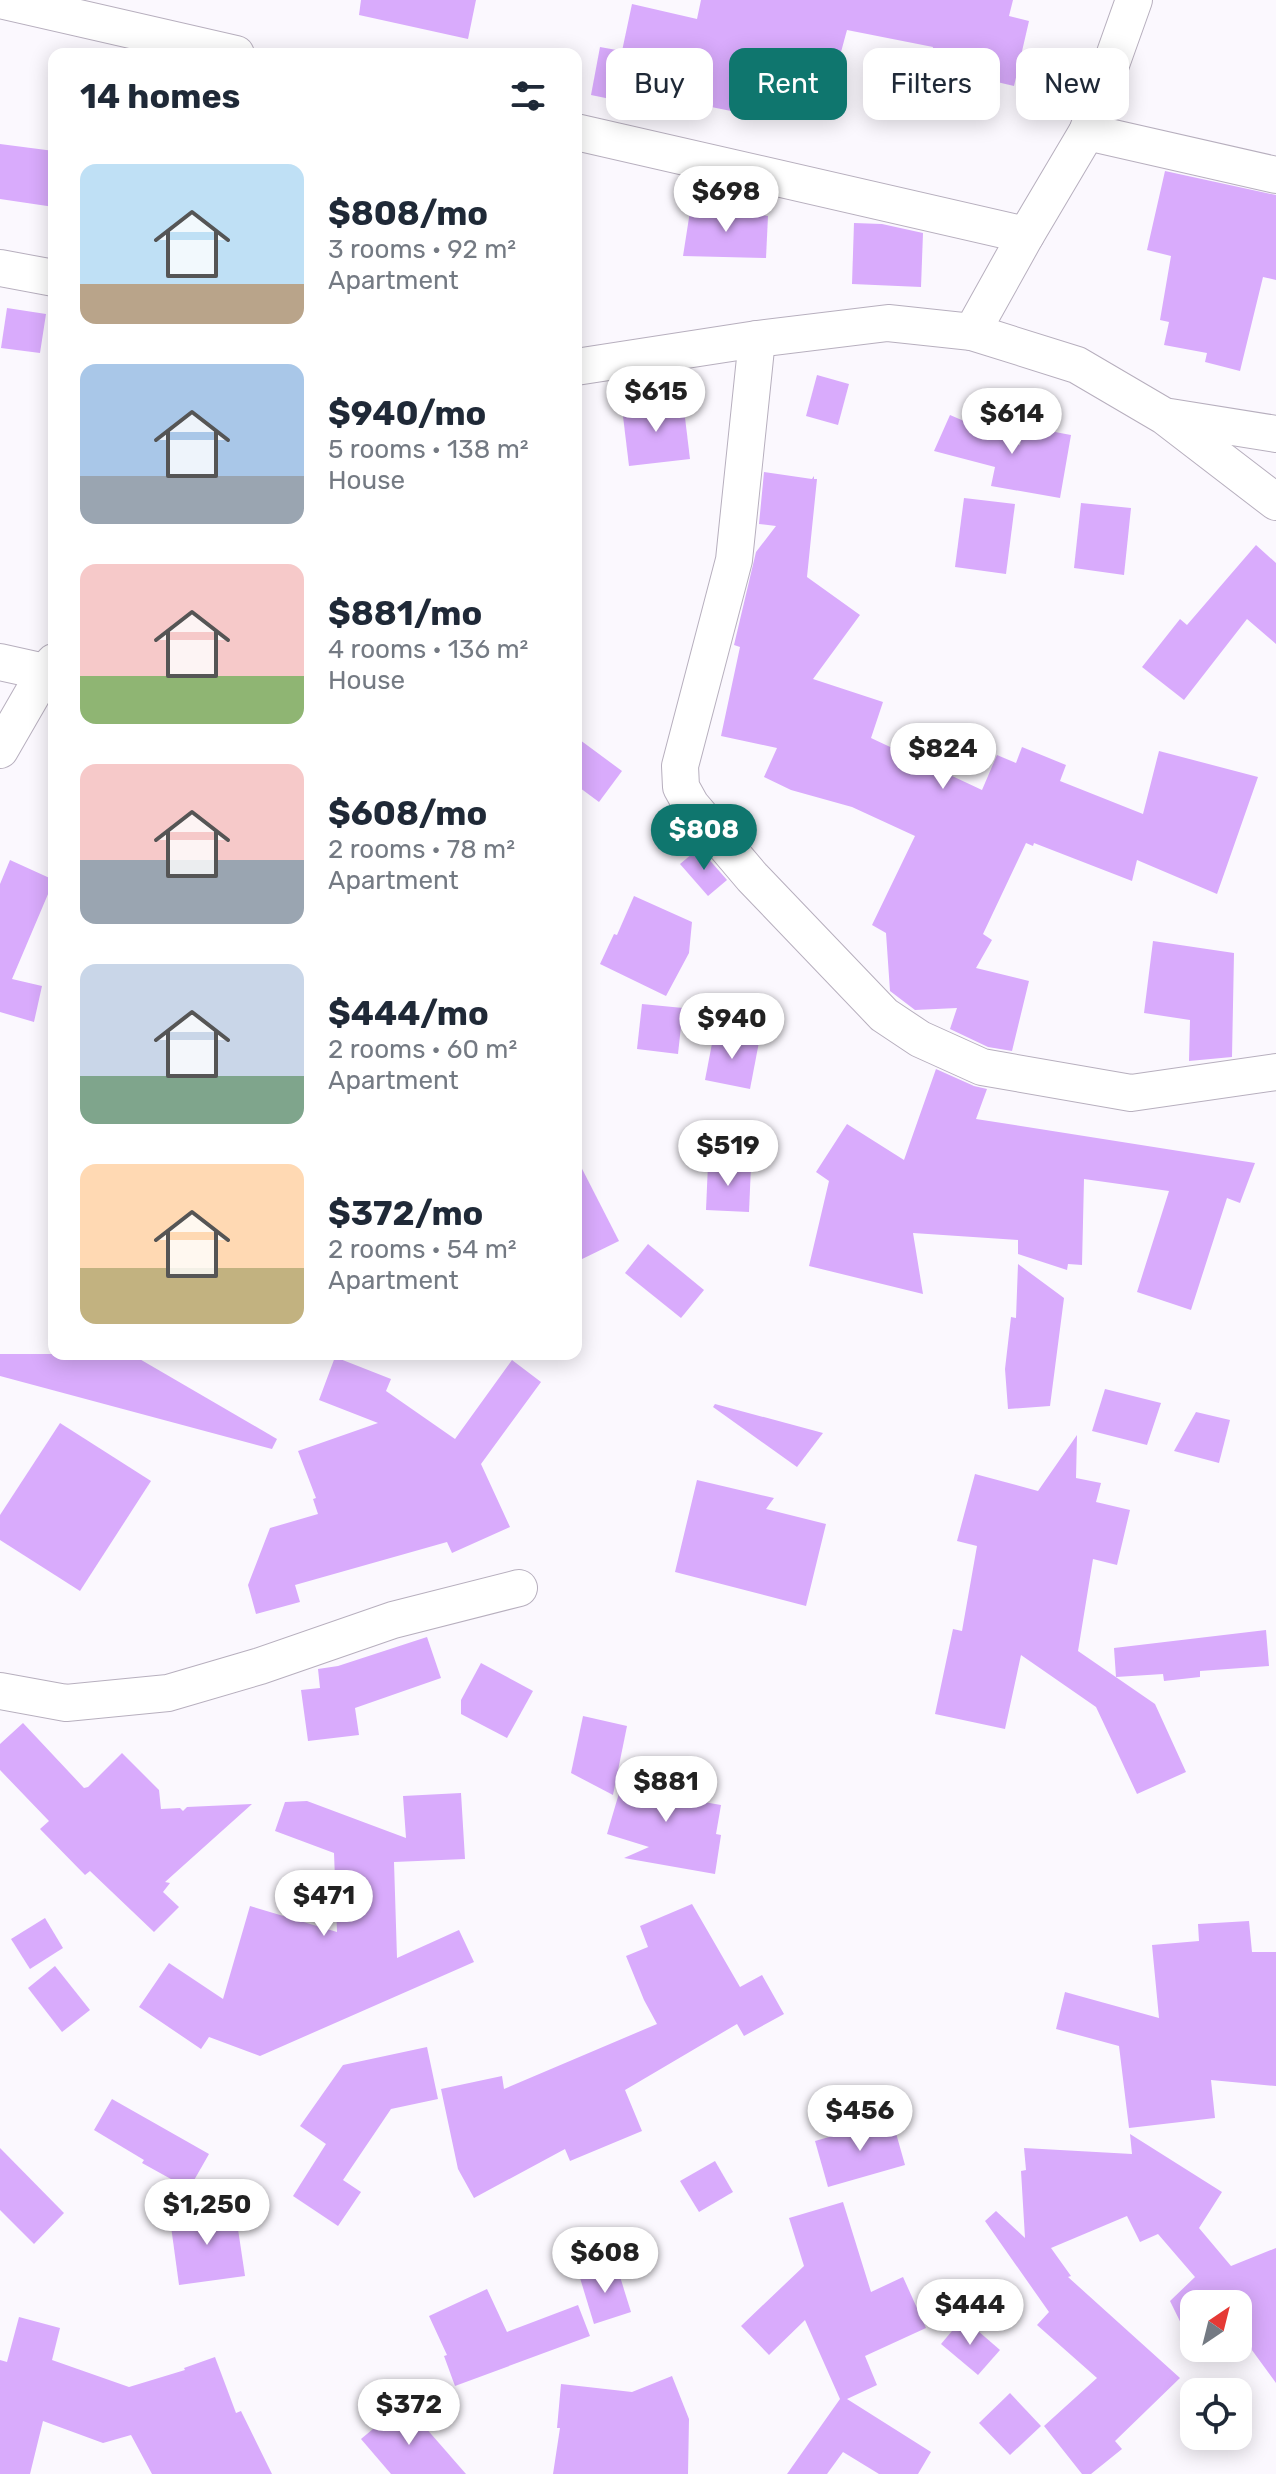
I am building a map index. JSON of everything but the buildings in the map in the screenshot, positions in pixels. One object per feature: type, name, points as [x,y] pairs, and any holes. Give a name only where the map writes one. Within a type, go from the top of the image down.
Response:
[{"type":"street","points":[[0,0],[210,48]]},
{"type":"street","points":[[972,332],[1087,132],[1134,0]]},
{"type":"street","points":[[1087,132],[1276,175]]},
{"type":"street","points":[[582,133],[1026,235]]},
{"type":"street","points":[[0,268],[48,277]]},
{"type":"street","points":[[582,366],[757,339],[888,323],[972,332],[1077,365],[1164,416],[1276,502]]},
{"type":"street","points":[[757,339],[734,560],[680,766],[681,787],[691,805],[752,877],[884,1015],[920,1039],[982,1067],[1131,1093],[1276,1072]]},
{"type":"street","points":[[1164,416],[1276,434]]},
{"type":"street","points":[[0,662],[48,667]]},
{"type":"street","points":[[0,750],[48,670]]},
{"type":"street","points":[[0,1691],[66,1703],[168,1693],[260,1666],[393,1620],[519,1588]]}]
